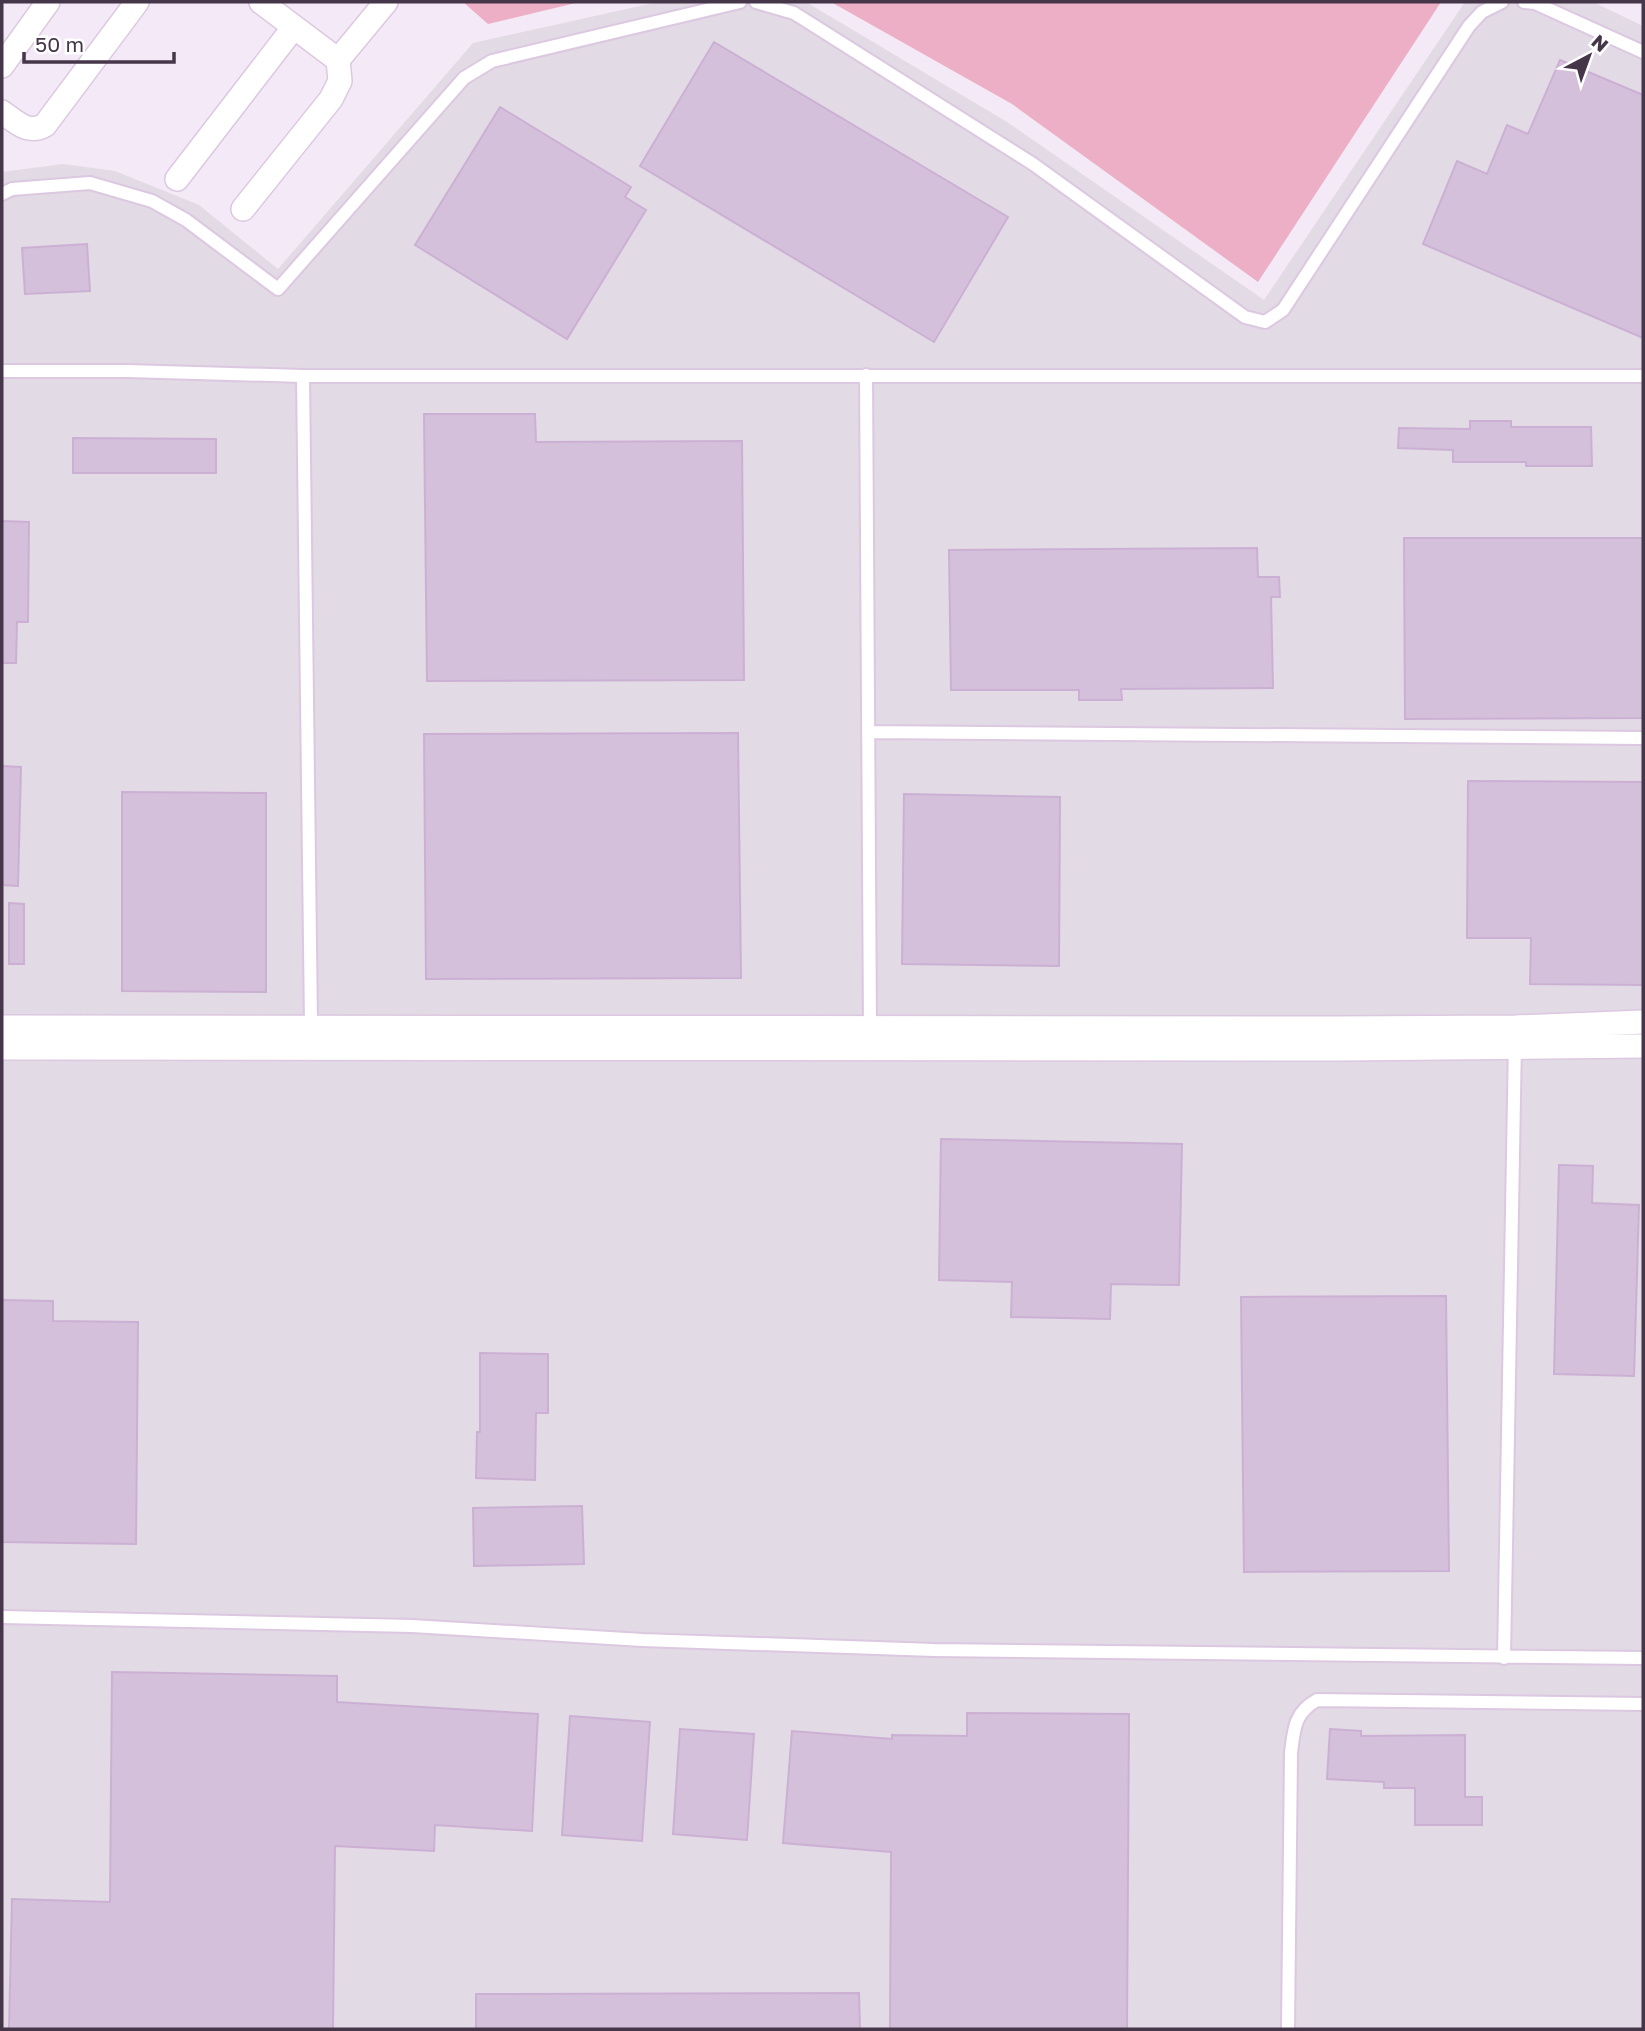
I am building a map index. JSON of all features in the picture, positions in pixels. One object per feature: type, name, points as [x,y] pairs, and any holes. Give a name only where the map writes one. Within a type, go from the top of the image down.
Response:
[{"type":"street","points":[[2,66],[48,2]]},
{"type":"street","points":[[2,112],[29,130],[37,130],[45,125],[137,2]]},
{"type":"street","points":[[261,2],[338,61]]},
{"type":"street","points":[[243,209],[331,99],[340,80],[338,61],[386,2]]},
{"type":"street","points":[[177,179],[294,27]]},
{"type":"street","points":[[2,1048],[1515,1037],[1643,1022]]},
{"type":"street","points":[[2,1027],[310,1025],[870,1028],[1515,1037],[1643,1046]]},
{"type":"lane","points":[[2,194],[12,189],[90,183],[152,201],[186,220],[278,289],[464,78],[483,66],[492,61],[740,2]]},
{"type":"lane","points":[[755,2],[794,13],[1032,164],[1245,317],[1265,322],[1283,310],[1469,26],[1482,12],[1502,2]]},
{"type":"lane","points":[[1524,2],[1535,3],[1643,52]]},
{"type":"lane","points":[[2,371],[303,376],[1643,376]]},
{"type":"lane","points":[[866,375],[870,1028]]},
{"type":"lane","points":[[303,376],[310,1025]]},
{"type":"lane","points":[[868,732],[1643,738]]},
{"type":"lane","points":[[1504,1658],[1515,1037]]},
{"type":"lane","points":[[2,1617],[412,1626],[642,1640],[934,1650],[1643,1658]]},
{"type":"lane","points":[[1288,2029],[1292,1753],[1295,1725],[1304,1707],[1317,1700],[1643,1704]]},
{"type":"shaded area","points":[[463,2],[580,2],[488,24]]},
{"type":"shaded area","points":[[658,2],[806,2],[1007,122],[1264,300],[1465,2],[1593,2],[1643,26],[1643,2029],[2,2029],[2,172],[63,164],[115,171],[199,205],[278,269],[473,43]]},
{"type":"shaded area","points":[[831,2],[1441,2],[1258,282],[1012,104]]},
{"type":"building","points":[[714,42],[1008,217],[934,342],[640,166]]},
{"type":"building","points":[[1560,60],[1643,95],[1643,338],[1423,244],[1457,161],[1487,174],[1507,125],[1528,134]]},
{"type":"building","points":[[500,107],[631,187],[625,197],[646,210],[567,339],[415,245]]},
{"type":"building","points":[[87,244],[90,291],[25,294],[22,248]]},
{"type":"building","points":[[424,414],[535,414],[536,442],[742,441],[744,680],[427,681]]},
{"type":"building","points":[[1470,421],[1511,421],[1511,427],[1591,427],[1592,466],[1453,462],[1453,450],[1398,448],[1399,428],[1470,429]]},
{"type":"building","points":[[73,438],[216,439],[216,473],[73,473]]},
{"type":"building","points":[[2,521],[29,522],[28,622],[17,622],[16,663],[2,663]]},
{"type":"building","points":[[1404,538],[1643,538],[1643,718],[1405,719]]},
{"type":"building","points":[[1257,548],[1258,577],[1279,577],[1280,597],[1271,597],[1273,688],[1121,689],[1122,700],[1079,700],[1079,690],[951,690],[949,550]]},
{"type":"building","points":[[738,733],[741,978],[426,979],[424,734]]},
{"type":"building","points":[[2,766],[21,767],[18,886],[2,885]]},
{"type":"building","points":[[1468,781],[1643,782],[1643,985],[1530,984],[1531,938],[1467,938]]},
{"type":"building","points":[[122,792],[266,793],[266,992],[122,991]]},
{"type":"building","points":[[904,794],[1060,797],[1059,966],[902,964]]},
{"type":"building","points":[[9,903],[24,904],[24,964],[9,964]]},
{"type":"building","points":[[941,1139],[1182,1144],[1179,1285],[1111,1284],[1110,1319],[1011,1317],[1012,1282],[939,1280]]},
{"type":"building","points":[[1559,1165],[1593,1166],[1592,1203],[1639,1205],[1634,1376],[1554,1374]]},
{"type":"building","points":[[1446,1296],[1449,1571],[1244,1572],[1241,1297]]},
{"type":"building","points":[[2,1300],[53,1301],[53,1321],[138,1322],[136,1544],[2,1542]]},
{"type":"building","points":[[480,1353],[548,1354],[548,1413],[536,1413],[535,1480],[476,1478],[477,1432],[480,1432]]},
{"type":"building","points":[[582,1506],[584,1564],[474,1566],[473,1508]]},
{"type":"building","points":[[112,1672],[337,1676],[337,1702],[538,1714],[532,1831],[435,1825],[434,1851],[335,1846],[333,2029],[9,2029],[12,1899],[110,1902]]},
{"type":"building","points":[[967,1713],[1129,1714],[1127,2029],[890,2029],[891,1852],[783,1843],[792,1731],[892,1739],[892,1735],[967,1736]]},
{"type":"building","points":[[570,1716],[650,1722],[642,1841],[562,1835]]},
{"type":"building","points":[[680,1729],[754,1734],[747,1840],[673,1834]]},
{"type":"building","points":[[1330,1729],[1361,1731],[1361,1736],[1465,1735],[1465,1797],[1482,1797],[1482,1825],[1415,1825],[1415,1788],[1384,1788],[1384,1782],[1327,1779]]},
{"type":"building","points":[[859,1993],[860,2029],[476,2029],[476,1994]]}]
